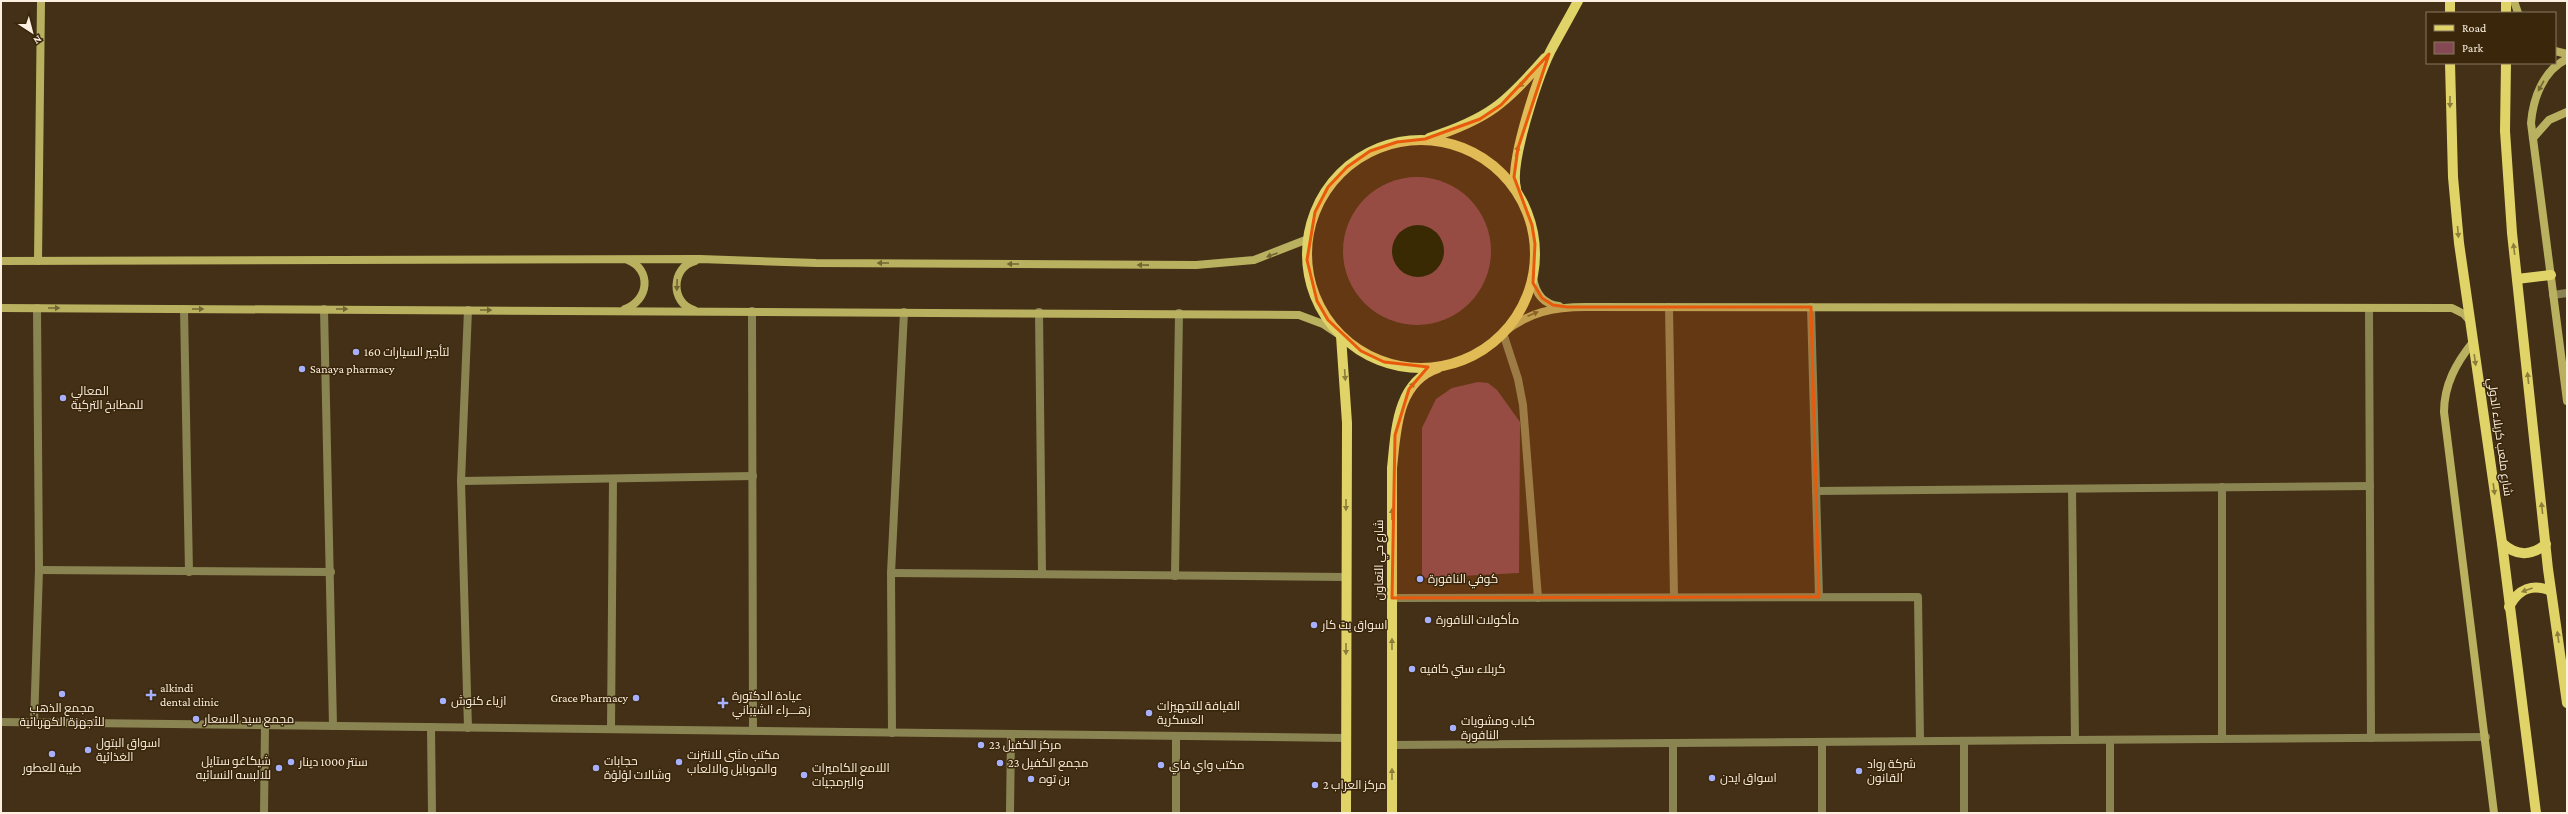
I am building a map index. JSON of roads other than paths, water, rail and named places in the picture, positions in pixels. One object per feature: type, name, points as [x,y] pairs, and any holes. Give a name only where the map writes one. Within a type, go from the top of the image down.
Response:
[{"type":"main road","points":[[38,261],[40,1]]},
{"type":"main road","points":[[1503,333],[1525,301],[1533,277],[1535,244],[1532,225],[1517,190],[1514,177],[1518,148],[1549,54],[1578,1]]},
{"type":"main road","points":[[2450,1],[2450,12]]},
{"type":"main road","points":[[2506,1],[2506,12]]},
{"type":"main road","points":[[2514,1],[2518,12]]},
{"type":"main road","points":[[2556,51],[2567,54]]},
{"type":"main road","points":[[1346,813],[1347,423],[1341,336],[1328,320],[1317,301],[1308,267],[1308,239],[1315,212],[1328,187],[1347,167],[1370,151],[1397,142],[1425,139],[1466,126],[1501,105],[1549,54]]},
{"type":"main road","points":[[2567,59],[2552,70],[2536,94],[2532,109],[2533,138],[2553,295],[2565,371],[2567,401]]},
{"type":"main road","name":"شارع ملعب كربلاء الدولي","points":[[2450,64],[2453,177],[2459,244],[2502,542],[2536,813]]},
{"type":"main road","points":[[2506,64],[2506,147],[2518,279],[2546,544],[2567,703]]},
{"type":"main road","points":[[2533,138],[2549,120],[2567,112]]},
{"type":"main road","points":[[1425,139],[1449,143],[1477,153],[1496,167],[1517,190]]},
{"type":"main road","points":[[1,261],[700,260],[816,263],[1196,265],[1254,260],[1308,239]]},
{"type":"main road","points":[[618,311],[634,305],[644,292],[645,284],[640,269],[627,260]]},
{"type":"main road","points":[[698,311],[684,304],[679,297],[676,285],[679,273],[684,267],[700,260]]},
{"type":"main road","points":[[2518,279],[2551,275]]},
{"type":"main road","points":[[1533,277],[1537,293],[1546,303],[1567,307]]},
{"type":"main road","points":[[1,308],[1040,312],[1299,315],[1323,324],[1361,351],[1390,363],[1408,367],[1432,367],[1457,362],[1482,350],[1529,315],[1540,311],[1567,307],[2452,308],[2464,314],[2471,323]]},
{"type":"main road","points":[[2473,342],[2460,358],[2449,380],[2444,412],[2486,737],[2494,813]]},
{"type":"main road","name":"شارع حي التعاون","points":[[1392,813],[1392,468],[1398,418],[1409,389],[1417,380],[1435,369],[1457,362]]},
{"type":"main road","points":[[2502,542],[2515,552],[2524,554],[2536,551],[2546,544]]},
{"type":"main road","points":[[2509,607],[2518,593],[2526,589],[2539,587],[2552,591]]},
{"type":"street","points":[[2553,295],[2567,293]]},
{"type":"street","points":[[1670,307],[1674,597]]},
{"type":"street","points":[[1811,307],[1819,597]]},
{"type":"street","points":[[34,722],[39,570],[37,308]]},
{"type":"street","points":[[2369,308],[2371,738]]},
{"type":"street","points":[[184,309],[189,572]]},
{"type":"street","points":[[324,309],[331,572],[333,726]]},
{"type":"street","points":[[468,310],[461,481],[468,728]]},
{"type":"street","points":[[752,311],[753,731]]},
{"type":"street","points":[[892,733],[891,573],[904,312]]},
{"type":"street","points":[[1040,312],[1042,574]]},
{"type":"street","points":[[1175,576],[1179,313]]},
{"type":"street","points":[[1503,333],[1518,379],[1523,405],[1538,598]]},
{"type":"street","points":[[461,481],[753,476]]},
{"type":"street","points":[[611,729],[613,479]]},
{"type":"street","points":[[1816,491],[2370,486]]},
{"type":"street","points":[[2222,488],[2222,739]]},
{"type":"street","points":[[2072,489],[2075,740]]},
{"type":"street","points":[[39,570],[331,572]]},
{"type":"street","points":[[891,573],[1346,577]]},
{"type":"street","points":[[1392,598],[1918,597],[1920,741]]},
{"type":"street","points":[[1,722],[1346,738]]},
{"type":"street","points":[[264,813],[265,725]]},
{"type":"street","points":[[431,727],[432,813]]},
{"type":"street","points":[[1010,813],[1011,734]]},
{"type":"street","points":[[1176,736],[1176,813]]},
{"type":"street","points":[[1392,745],[2486,737]]},
{"type":"street","points":[[2110,740],[2110,813]]},
{"type":"street","points":[[1964,741],[1964,813]]},
{"type":"street","points":[[1822,742],[1822,813]]},
{"type":"street","points":[[1673,743],[1673,813]]},
{"type":"place","name":"160 لتأجير السيارات","points":[[356,352]]},
{"type":"place","name":"Sanaya pharmacy","points":[[302,369]]},
{"type":"place","name":"المعالي للمطابخ التركية","points":[[63,398]]},
{"type":"place","name":"كوفي النافورة","points":[[1420,579]]},
{"type":"place","name":"مأكولات النافورة","points":[[1428,620]]},
{"type":"place","name":"اسواق بت كار","points":[[1314,625]]},
{"type":"place","name":"كربلاء ستي كافيه","points":[[1412,669]]},
{"type":"place","name":"مجمع الذهب للأجهزة الكهربائية","points":[[62,694]]},
{"type":"place","name":"alkindi dental clinic","points":[[151,695]]},
{"type":"place","name":"Grace Pharmacy","points":[[636,698]]},
{"type":"place","name":"ازياء كنوش","points":[[443,701]]},
{"type":"place","name":"عيادة الدكتورة زهـــراء الشيباني","points":[[723,703]]},
{"type":"place","name":"القيافة للتجهيزات العسكرية","points":[[1149,713]]},
{"type":"place","name":"مجمع سيد الاسعار","points":[[196,719]]},
{"type":"place","name":"كباب ومشويات النافورة","points":[[1453,728]]},
{"type":"place","name":"مركز الكفيل 23","points":[[981,745]]},
{"type":"place","name":"اسواق البتول الغذائية","points":[[88,750]]},
{"type":"place","name":"طيبة للعطور","points":[[52,754]]},
{"type":"place","name":"سنتر 1000 دينار","points":[[291,762]]},
{"type":"place","name":"مكتب مثنى للانترنت والموبايل والالعاب","points":[[679,762]]},
{"type":"place","name":"مجمع الكفيل 23","points":[[1000,763]]},
{"type":"place","name":"مكتب واي فاي","points":[[1161,765]]},
{"type":"place","name":"شيكاغو ستايل للالبسه النسائيه","points":[[279,768]]},
{"type":"place","name":"حجابات وشالات لؤلؤة","points":[[596,768]]},
{"type":"place","name":"شركة رواد القانون","points":[[1859,771]]},
{"type":"place","name":"اللامع الكاميرات والبرمجيات","points":[[804,775]]},
{"type":"place","name":"اسواق ايدن","points":[[1712,778]]},
{"type":"place","name":"بن توه","points":[[1031,779]]},
{"type":"place","name":"مركز العراب 2","points":[[1315,785]]}]
